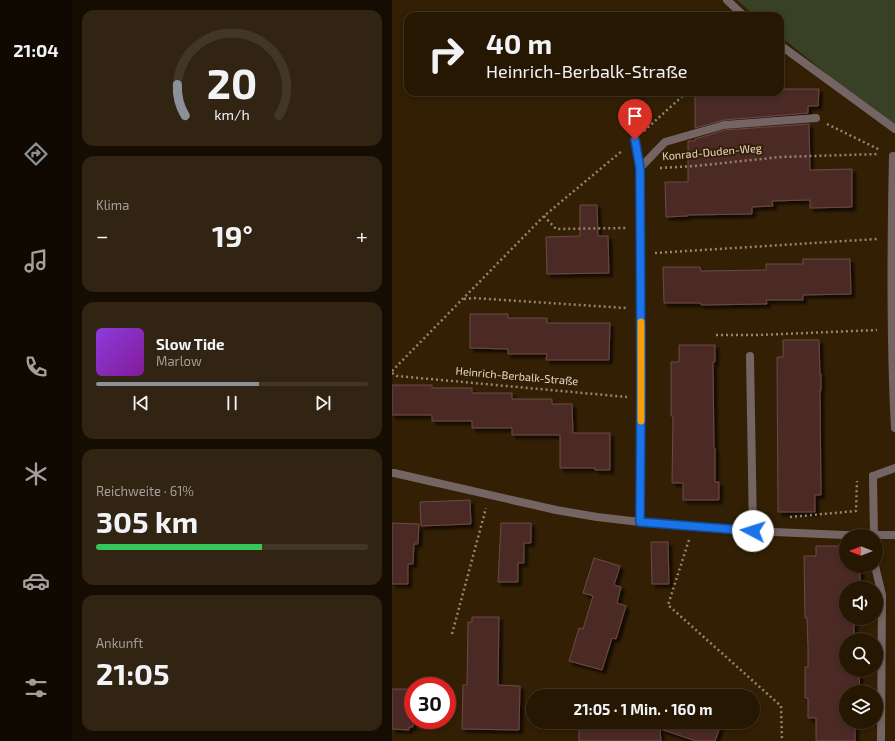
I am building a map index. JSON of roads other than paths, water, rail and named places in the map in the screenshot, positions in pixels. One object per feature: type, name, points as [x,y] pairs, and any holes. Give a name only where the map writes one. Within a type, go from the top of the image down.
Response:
[{"type":"street","points":[[727,0],[740,12]]},
{"type":"street","points":[[784,48],[895,129]]},
{"type":"street","name":"Konrad-Duden-Weg","points":[[640,168],[665,142],[724,125],[816,118]]},
{"type":"street","points":[[635,140],[640,168],[640,522]]},
{"type":"street","points":[[891,155],[892,375],[895,428]]},
{"type":"street","points":[[750,356],[753,531]]},
{"type":"street","points":[[874,529],[873,476],[895,468]]},
{"type":"street","points":[[392,473],[556,510],[640,522],[753,531],[845,535],[895,535]]},
{"type":"street","points":[[877,573],[882,595],[881,741]]}]
